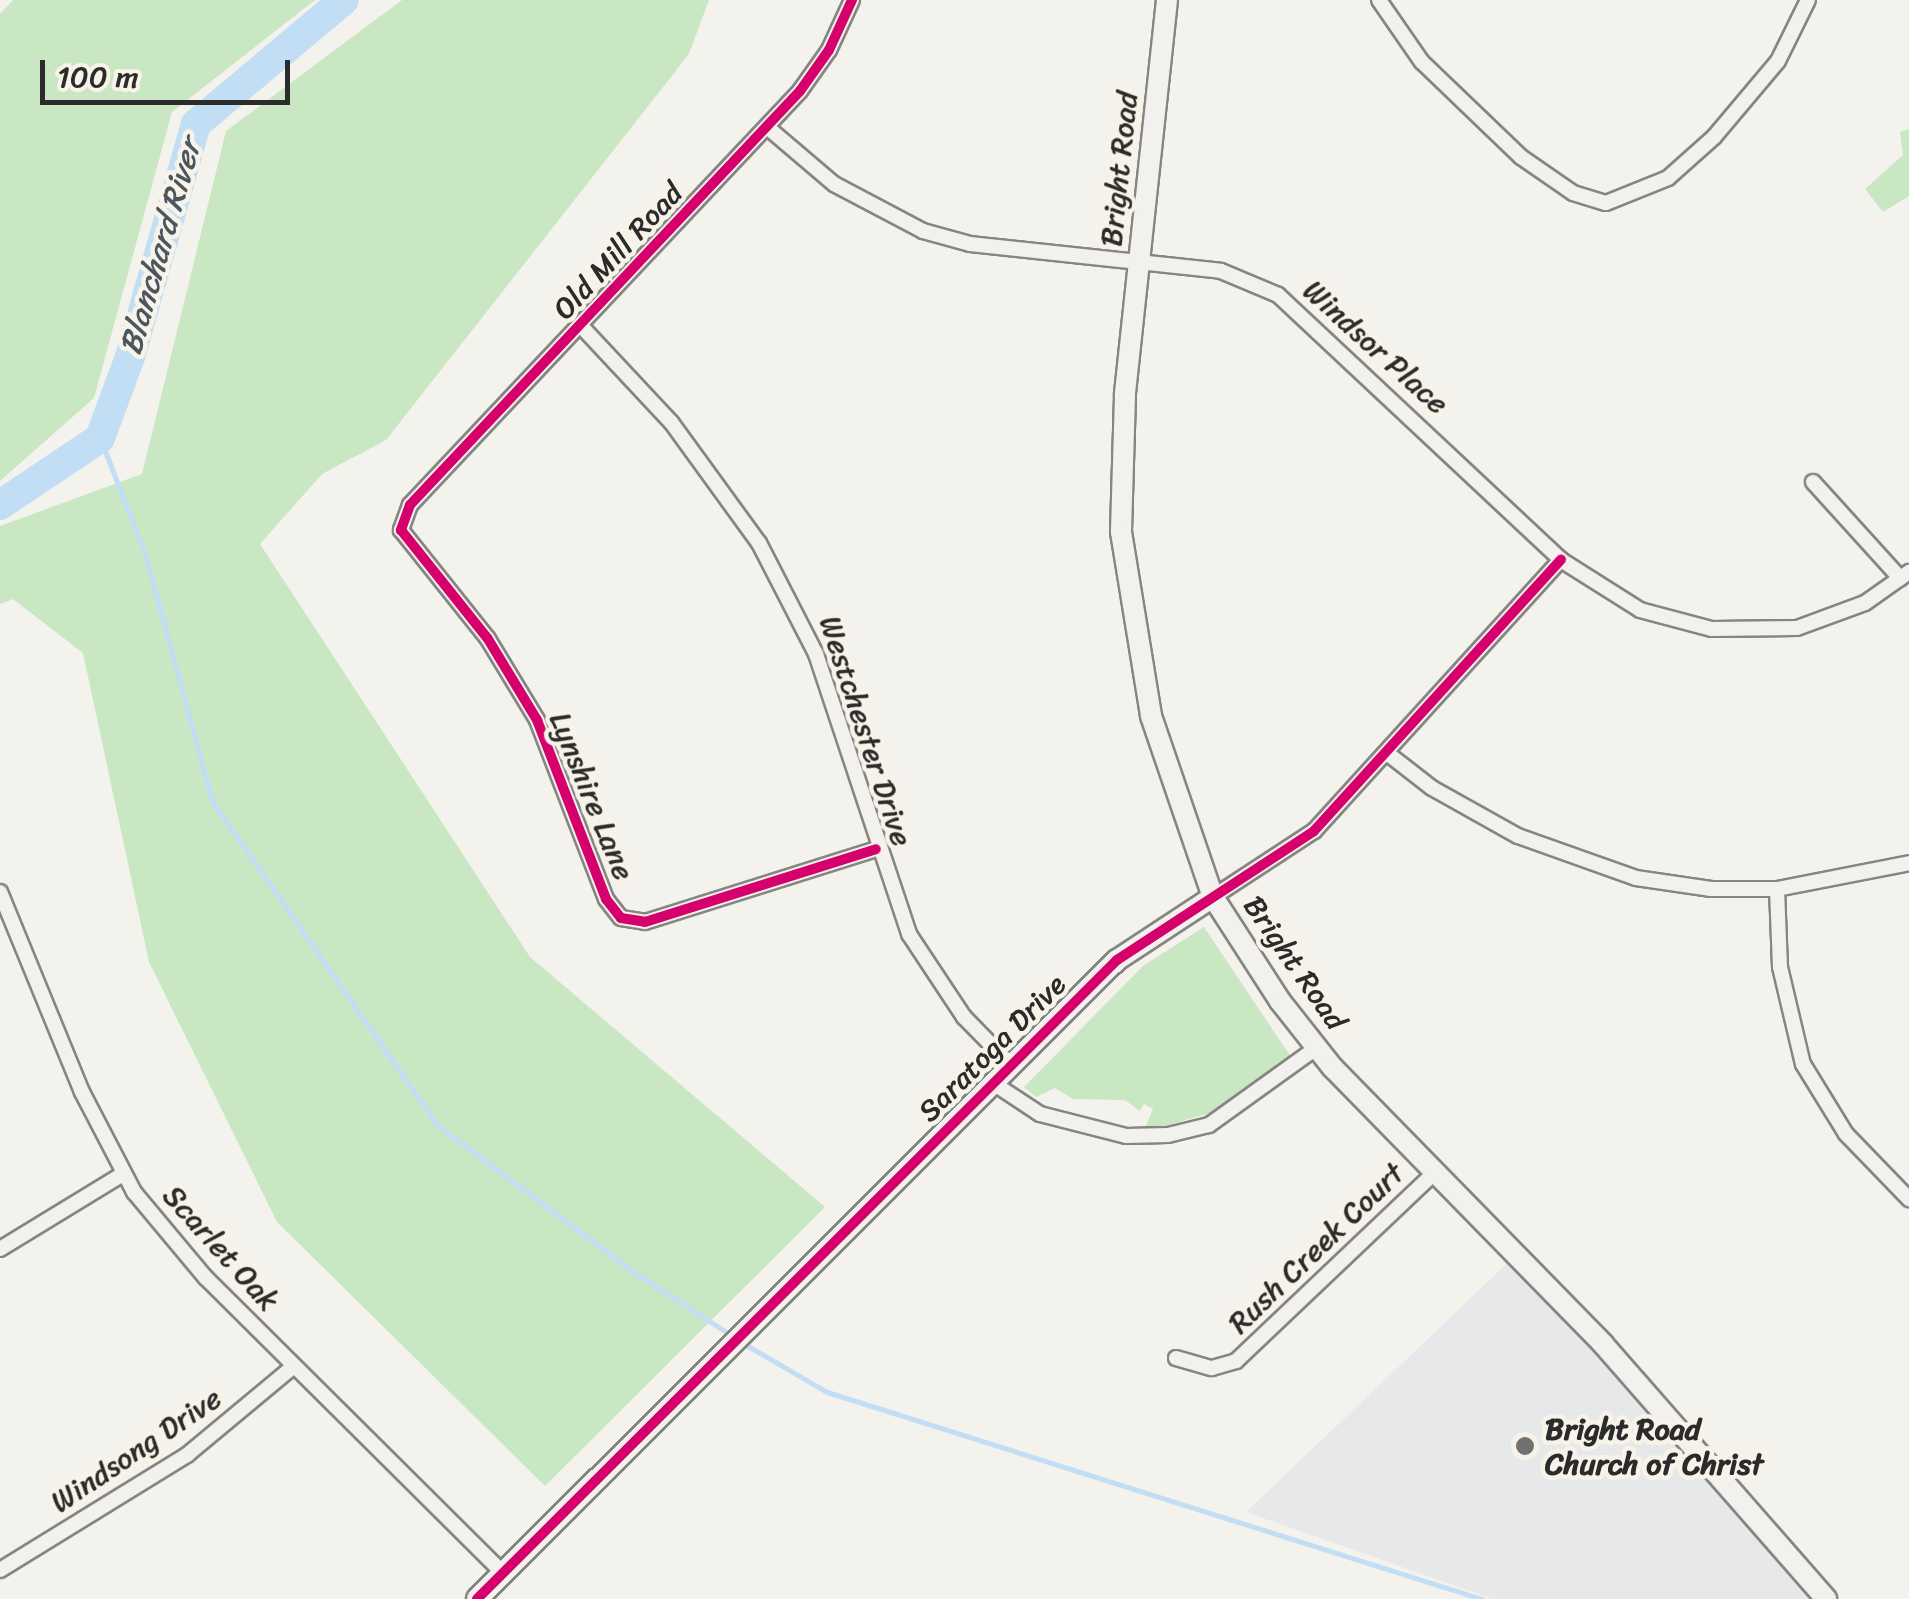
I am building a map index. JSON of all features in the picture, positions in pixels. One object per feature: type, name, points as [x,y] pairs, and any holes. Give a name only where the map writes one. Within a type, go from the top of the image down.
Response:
[{"type":"main road","name":"Bright Road","points":[[1167,0],[1120,458],[1125,582],[1151,716],[1214,897],[1316,1048],[1603,1344],[1826,1599]]},
{"type":"main road","name":"Saratoga Drive","points":[[476,1599],[1136,944],[1214,897]]},
{"type":"street","name":"Old Mill Road","points":[[402,523],[410,505],[582,327],[816,71],[852,0]]},
{"type":"street","points":[[1379,0],[1422,62],[1521,156],[1572,193],[1606,203],[1668,178],[1714,137],[1778,61],[1808,0]]},
{"type":"street","name":"Windsor Place","points":[[767,127],[834,184],[923,230],[970,244],[1139,260],[1242,278],[1299,309],[1562,560],[1640,610],[1736,630],[1820,622],[1905,575]]},
{"type":"street","name":"Westchester Drive","points":[[582,327],[703,461],[790,598],[836,712],[876,849],[921,956],[964,1017],[1011,1065]]},
{"type":"street","points":[[1813,482],[1905,575]]},
{"type":"street","name":"Lynshire Lane","points":[[402,523],[404,539],[488,640],[536,720],[606,899],[621,918],[645,922],[876,849]]},
{"type":"street","name":"Saratoga Drive","points":[[1214,897],[1295,848],[1387,754],[1562,560]]},
{"type":"street","points":[[1387,754],[1463,806],[1561,855],[1678,885],[1777,889],[1909,863]]},
{"type":"street","points":[[1777,889],[1780,967],[1803,1064],[1846,1134],[1909,1199]]},
{"type":"street","name":"Scarlet Oak","points":[[0,892],[4,916],[123,1174],[164,1232],[502,1573]]},
{"type":"street","points":[[994,1083],[1040,1114],[1126,1136],[1168,1135],[1209,1125],[1316,1048]]},
{"type":"street","name":"Rush Creek Court","points":[[1176,1358],[1212,1368],[1236,1361],[1435,1172]]},
{"type":"street","points":[[0,1248],[123,1174]]},
{"type":"street","name":"Windsong Drive","points":[[0,1570],[188,1455],[294,1366]]},
{"type":"shaded area","points":[[1517,1254],[1826,1599],[1493,1599],[1246,1512]]},
{"type":"green space","points":[[13,0],[315,0],[172,112],[94,398],[0,481],[0,14]]},
{"type":"green space","points":[[402,0],[709,0],[689,54],[386,440],[322,474],[260,544],[530,957],[825,1207],[545,1486],[277,1222],[149,962],[83,653],[13,599],[0,604],[0,526],[142,474],[226,131]]},
{"type":"green space","points":[[1909,129],[1909,196],[1883,212],[1865,189],[1903,155],[1900,132]]},
{"type":"green space","points":[[1204,927],[1293,1060],[1210,1113],[1165,1126],[1145,1128],[1153,1109],[1144,1104],[1140,1111],[1125,1100],[1073,1099],[1055,1088],[1036,1097],[1024,1087],[1143,966]]},
{"type":"waterway","name":"Blanchard River","points":[[0,505],[100,438],[130,357],[196,124],[344,0]]},
{"type":"waterway","points":[[100,438],[145,554],[212,801],[437,1125],[637,1274],[732,1336]]},
{"type":"waterway","points":[[741,1342],[827,1392],[1482,1599]]},
{"type":"cycle path","points":[[852,0],[829,50],[800,91],[410,505],[401,530],[488,639],[537,720],[606,899],[621,918],[645,922],[876,849]]},
{"type":"cycle path","points":[[477,1599],[1117,960],[1314,831],[1561,560]]},
{"type":"place","name":"Bright Road Church of Christ","points":[[1525,1446]]}]
